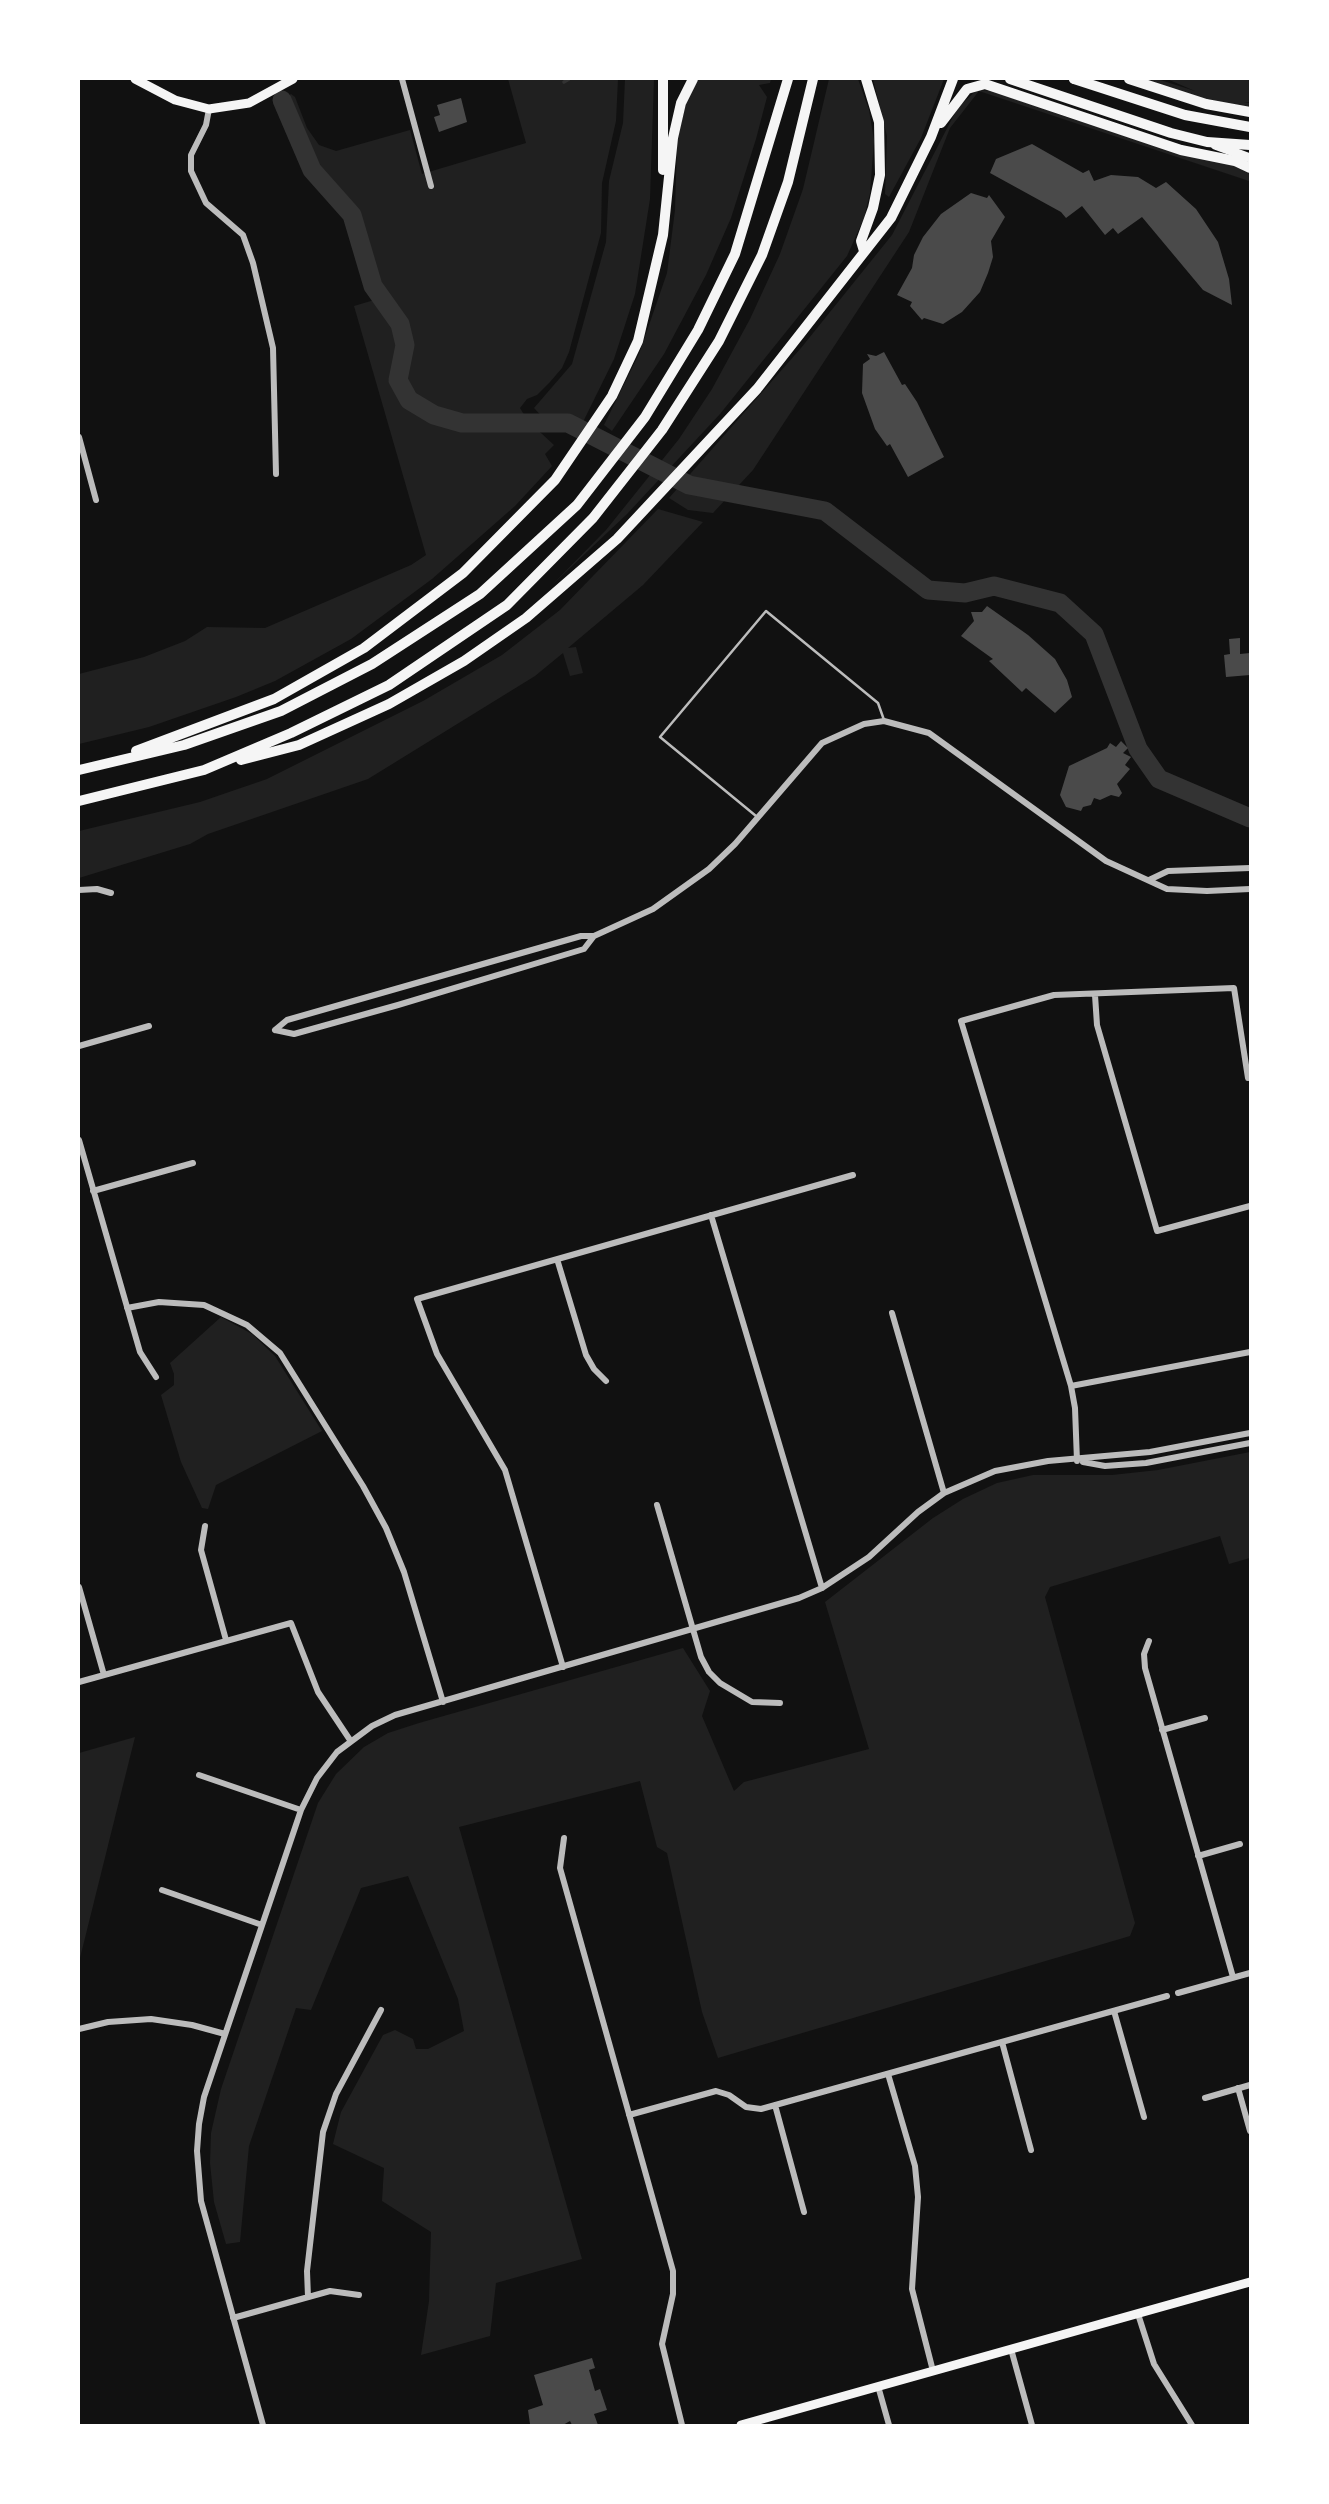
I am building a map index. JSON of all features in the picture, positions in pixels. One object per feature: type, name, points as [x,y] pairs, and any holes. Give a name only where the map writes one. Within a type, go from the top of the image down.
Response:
[{"type":"highway","points":[[663,79],[663,235]]},
{"type":"highway","points":[[85,769],[274,699],[364,648],[463,573],[555,480],[612,396],[638,341],[663,235],[673,138],[681,103],[693,79]]},
{"type":"highway","points":[[85,769],[184,745],[281,711],[372,664],[480,594],[577,505],[645,417],[698,330],[735,254],[788,79]]},
{"type":"highway","points":[[204,770],[290,733],[388,685],[508,605],[593,518],[662,430],[719,341],[762,256],[788,182],[813,79]]},
{"type":"highway","points":[[864,251],[861,240],[873,208],[880,174],[879,122],[866,79]]},
{"type":"highway","points":[[79,801],[299,745],[389,704],[464,661],[526,618],[617,539],[757,389],[891,218],[931,137],[953,79]]},
{"type":"highway","points":[[1129,79],[1206,104],[1250,112]]},
{"type":"highway","points":[[931,137],[967,89],[985,84],[1181,150],[1235,161],[1250,168]]},
{"type":"main road","points":[[135,79],[175,100],[209,109],[249,103],[293,79]]},
{"type":"main road","points":[[1010,79],[1250,158]]},
{"type":"main road","points":[[1074,79],[1174,112],[1250,127]]},
{"type":"main road","points":[[1207,142],[1250,145]]},
{"type":"main road","points":[[741,2425],[758,2423],[878,2386],[1250,2282]]},
{"type":"street","points":[[402,79],[431,186]]},
{"type":"street","points":[[209,109],[206,125],[191,155],[191,171],[206,204],[243,235],[253,263],[273,348],[276,474]]},
{"type":"street","points":[[79,437],[96,500]]},
{"type":"street","points":[[594,936],[584,949],[420,999],[295,1034],[275,1030],[287,1020],[581,936],[594,936],[653,909],[709,869],[758,818],[822,743],[842,732],[884,722],[929,733],[1079,844],[1106,861],[1167,889],[1250,889]]},
{"type":"street","points":[[1149,880],[1168,871],[1250,868]]},
{"type":"street","points":[[79,890],[97,889],[111,893]]},
{"type":"street","points":[[1077,1461],[1076,1408],[1071,1386],[961,1021],[1054,995],[1234,988],[1248,1078]]},
{"type":"street","points":[[1095,995],[1097,1025],[1157,1231],[1250,1206]]},
{"type":"street","points":[[79,1046],[149,1026]]},
{"type":"street","points":[[79,1140],[139,1352],[156,1377]]},
{"type":"street","points":[[93,1191],[193,1163]]},
{"type":"street","points":[[563,1667],[505,1470],[437,1354],[417,1300],[853,1175]]},
{"type":"street","points":[[711,1215],[822,1588]]},
{"type":"street","points":[[557,1259],[586,1354],[594,1369],[606,1381]]},
{"type":"street","points":[[127,1308],[159,1302],[204,1306],[247,1325],[279,1353],[363,1486],[386,1528],[404,1572],[443,1702]]},
{"type":"street","points":[[892,1313],[944,1493]]},
{"type":"street","points":[[1071,1386],[1250,1352]]},
{"type":"street","points":[[263,2425],[201,2201],[197,2151],[204,2097],[301,1810],[321,1771],[351,1740],[396,1716],[771,1608],[822,1588],[869,1557],[918,1511],[944,1493],[974,1478],[1017,1465],[1158,1451],[1250,1433]]},
{"type":"street","points":[[1077,1461],[1105,1466],[1146,1463],[1250,1443]]},
{"type":"street","points":[[657,1505],[701,1657],[720,1683],[752,1702],[780,1703]]},
{"type":"street","points":[[205,1526],[201,1550],[226,1640]]},
{"type":"street","points":[[79,1587],[104,1675]]},
{"type":"street","points":[[79,1682],[291,1623],[318,1692],[351,1740]]},
{"type":"street","points":[[1149,1641],[1144,1654],[1145,1668],[1233,1977]]},
{"type":"street","points":[[1162,1730],[1205,1718]]},
{"type":"street","points":[[199,1775],[301,1810]]},
{"type":"street","points":[[564,1838],[560,1868],[673,2271],[673,2294],[662,2344],[682,2425]]},
{"type":"street","points":[[1198,1856],[1240,1844]]},
{"type":"street","points":[[162,1890],[262,1924]]},
{"type":"street","points":[[1178,1993],[1250,1973]]},
{"type":"street","points":[[629,2115],[716,2091],[753,2109],[775,2105],[1167,1996]]},
{"type":"street","points":[[307,2297],[307,2271],[323,2132],[336,2094],[381,2010]]},
{"type":"street","points":[[1114,2011],[1144,2118]]},
{"type":"street","points":[[79,2029],[108,2022],[150,2019],[182,2022],[225,2034]]},
{"type":"street","points":[[1002,2042],[1031,2150]]},
{"type":"street","points":[[888,2074],[915,2166],[918,2197],[912,2289],[933,2371]]},
{"type":"street","points":[[1205,2098],[1250,2085]]},
{"type":"street","points":[[1238,2088],[1250,2130]]},
{"type":"street","points":[[775,2105],[804,2212]]},
{"type":"street","points":[[233,2318],[330,2291],[359,2295]]},
{"type":"street","points":[[1138,2314],[1154,2364],[1192,2425]]},
{"type":"street","points":[[1011,2350],[1032,2425]]},
{"type":"street","points":[[878,2386],[889,2425]]},
{"type":"lane","points":[[758,818],[660,737],[765,611],[878,703],[884,722]]},
{"type":"shaded area","points":[[508,79],[618,79],[616,121],[602,183],[601,233],[569,352],[562,368],[550,382],[537,395],[527,399],[520,408],[528,421],[554,445],[545,454],[552,466],[515,506],[432,579],[351,639],[275,681],[236,697],[149,727],[79,744],[79,674],[144,657],[185,641],[207,627],[265,628],[411,565],[426,555],[354,306],[381,298],[373,286],[352,215],[312,170],[282,100],[291,94],[295,97],[307,128],[319,145],[336,151],[410,130],[422,174],[526,143]]},
{"type":"shaded area","points":[[625,79],[654,79],[650,199],[635,294],[614,359],[583,422],[571,418],[545,420],[534,408],[572,364],[606,242],[609,181],[623,123]]},
{"type":"shaded area","points":[[698,79],[771,79],[770,83],[759,85],[767,97],[756,139],[731,218],[706,275],[664,354],[612,431],[604,425],[639,354],[667,273],[675,210],[677,141],[687,99]]},
{"type":"shaded area","points":[[829,79],[858,79],[869,110],[874,140],[870,193],[864,218],[847,256],[720,414],[627,514],[552,585],[606,530],[679,439],[712,389],[750,319],[780,254],[803,189]]},
{"type":"shaded area","points":[[873,79],[944,79],[921,138],[889,197],[885,194],[887,136]]},
{"type":"shaded area","points":[[1143,79],[1157,79],[1195,91],[1167,79],[1250,79],[1250,102],[1244,102],[1250,103],[1250,107],[1201,98]]},
{"type":"shaded area","points":[[977,90],[993,91],[1072,119],[1244,169],[1250,174],[1250,185],[1249,181],[979,91],[950,128],[909,232],[753,470],[713,513],[688,510],[669,498],[801,348],[892,235],[958,107]]},
{"type":"shaded area","points":[[658,509],[703,522],[643,585],[568,648],[576,647],[583,673],[570,676],[563,653],[535,676],[368,779],[208,834],[190,844],[79,878],[79,831],[200,802],[267,779],[423,701],[502,655],[560,610]]},
{"type":"shaded area","points":[[221,1317],[252,1334],[275,1356],[322,1431],[216,1485],[208,1509],[202,1508],[181,1462],[161,1395],[174,1385],[170,1363]]},
{"type":"shaded area","points":[[1250,1452],[1250,1558],[1229,1564],[1220,1536],[1050,1587],[1045,1597],[1135,1923],[1130,1936],[718,2058],[702,2012],[667,1853],[657,1847],[640,1781],[459,1827],[582,2259],[496,2283],[490,2336],[421,2355],[429,2301],[431,2232],[382,2201],[384,2168],[333,2144],[341,2112],[383,2035],[395,2030],[413,2039],[416,2049],[428,2049],[464,2031],[458,1999],[408,1876],[361,1888],[311,2010],[296,2008],[249,2146],[240,2242],[226,2244],[214,2202],[210,2163],[211,2133],[221,2089],[318,1803],[336,1774],[364,1747],[388,1733],[419,1723],[683,1648],[710,1691],[702,1716],[734,1791],[744,1782],[869,1749],[825,1602],[933,1518],[963,1499],[997,1483],[1033,1475],[1112,1475],[1158,1470]]},
{"type":"shaded area","points":[[135,1737],[79,1962],[79,1753]]},
{"type":"building","points":[[461,98],[467,122],[439,132],[434,117],[440,115],[437,105]]},
{"type":"building","points":[[1032,144],[1083,173],[1089,170],[1094,181],[1111,175],[1138,177],[1156,188],[1166,182],[1196,209],[1218,242],[1229,279],[1232,305],[1203,290],[1142,217],[1118,234],[1113,228],[1105,235],[1082,206],[1066,218],[1061,212],[990,173],[996,159]]},
{"type":"building","points":[[971,193],[987,198],[989,195],[1005,217],[991,241],[993,257],[988,273],[980,292],[962,312],[943,324],[924,318],[922,320],[910,306],[912,302],[897,295],[912,268],[914,255],[923,237],[941,214]]},
{"type":"building","points":[[884,352],[902,385],[905,384],[917,402],[944,457],[908,477],[890,444],[887,446],[875,429],[862,393],[863,364],[870,359],[867,354],[876,356]]},
{"type":"building","points":[[987,606],[1028,635],[1055,659],[1067,680],[1072,697],[1055,713],[1026,688],[1022,692],[989,661],[993,659],[961,636],[974,621],[971,612],[982,612]]},
{"type":"building","points":[[1240,638],[1240,654],[1250,653],[1250,675],[1226,677],[1224,655],[1230,654],[1229,639]]},
{"type":"building","points":[[1121,741],[1128,748],[1123,753],[1131,757],[1125,765],[1130,769],[1117,784],[1122,793],[1119,797],[1111,795],[1100,800],[1094,798],[1091,805],[1083,807],[1081,811],[1066,807],[1060,795],[1069,766],[1107,748],[1110,743],[1116,747]]},
{"type":"building","points":[[592,2358],[595,2368],[589,2370],[595,2391],[600,2389],[607,2410],[594,2414],[598,2425],[572,2425],[570,2421],[563,2425],[530,2424],[528,2410],[543,2405],[534,2375]]},
{"type":"waterway","points":[[564,82],[569,79]]},
{"type":"waterway","points":[[282,100],[312,170],[352,215],[373,286],[400,324],[405,345],[398,380],[409,400],[434,415],[462,423],[568,423],[689,485],[825,511],[928,590],[965,593],[994,586],[1060,603],[1094,634],[1138,749],[1159,779],[1250,818]]}]
